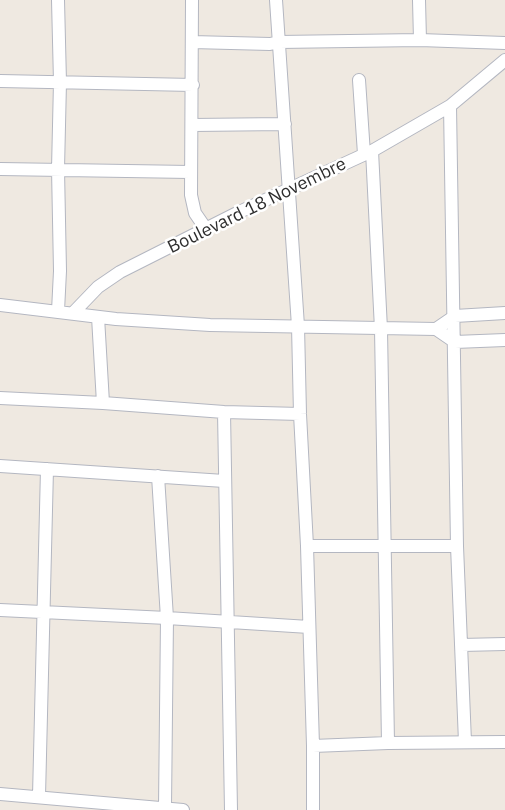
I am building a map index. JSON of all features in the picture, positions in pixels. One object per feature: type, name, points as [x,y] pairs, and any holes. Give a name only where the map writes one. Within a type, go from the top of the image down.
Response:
[{"type":"street","points":[[58,0],[60,82],[58,169],[60,270],[58,311]]},
{"type":"street","points":[[192,0],[191,195],[194,213],[206,229]]},
{"type":"street","points":[[276,0],[286,124],[298,326],[300,414],[307,546],[313,810]]},
{"type":"street","points":[[419,0],[420,40]]},
{"type":"street","points":[[192,42],[270,44],[279,42],[420,40],[505,43]]},
{"type":"street","name":"Boulevard 18 Novembre","points":[[72,313],[98,287],[120,272],[206,229],[368,153],[450,106],[505,61]]},
{"type":"street","points":[[359,80],[368,153],[381,329],[388,743]]},
{"type":"street","points":[[0,81],[193,85]]},
{"type":"street","points":[[450,106],[458,546],[465,742]]},
{"type":"street","points":[[192,125],[286,124]]},
{"type":"street","points":[[0,169],[190,172]]},
{"type":"street","points":[[0,305],[98,317],[210,325],[436,329],[455,342],[505,340]]},
{"type":"street","points":[[436,329],[454,316],[505,313]]},
{"type":"street","points":[[98,317],[103,403]]},
{"type":"street","points":[[0,398],[224,412],[300,414]]},
{"type":"street","points":[[224,412],[231,810]]},
{"type":"street","points":[[0,466],[224,481]]},
{"type":"street","points":[[39,796],[47,469]]},
{"type":"street","points":[[158,476],[167,618],[165,808]]},
{"type":"street","points":[[307,546],[458,546]]},
{"type":"street","points":[[0,610],[309,627]]},
{"type":"street","points":[[461,645],[505,644]]},
{"type":"street","points":[[313,746],[505,742]]},
{"type":"street","points":[[0,794],[184,810]]}]
